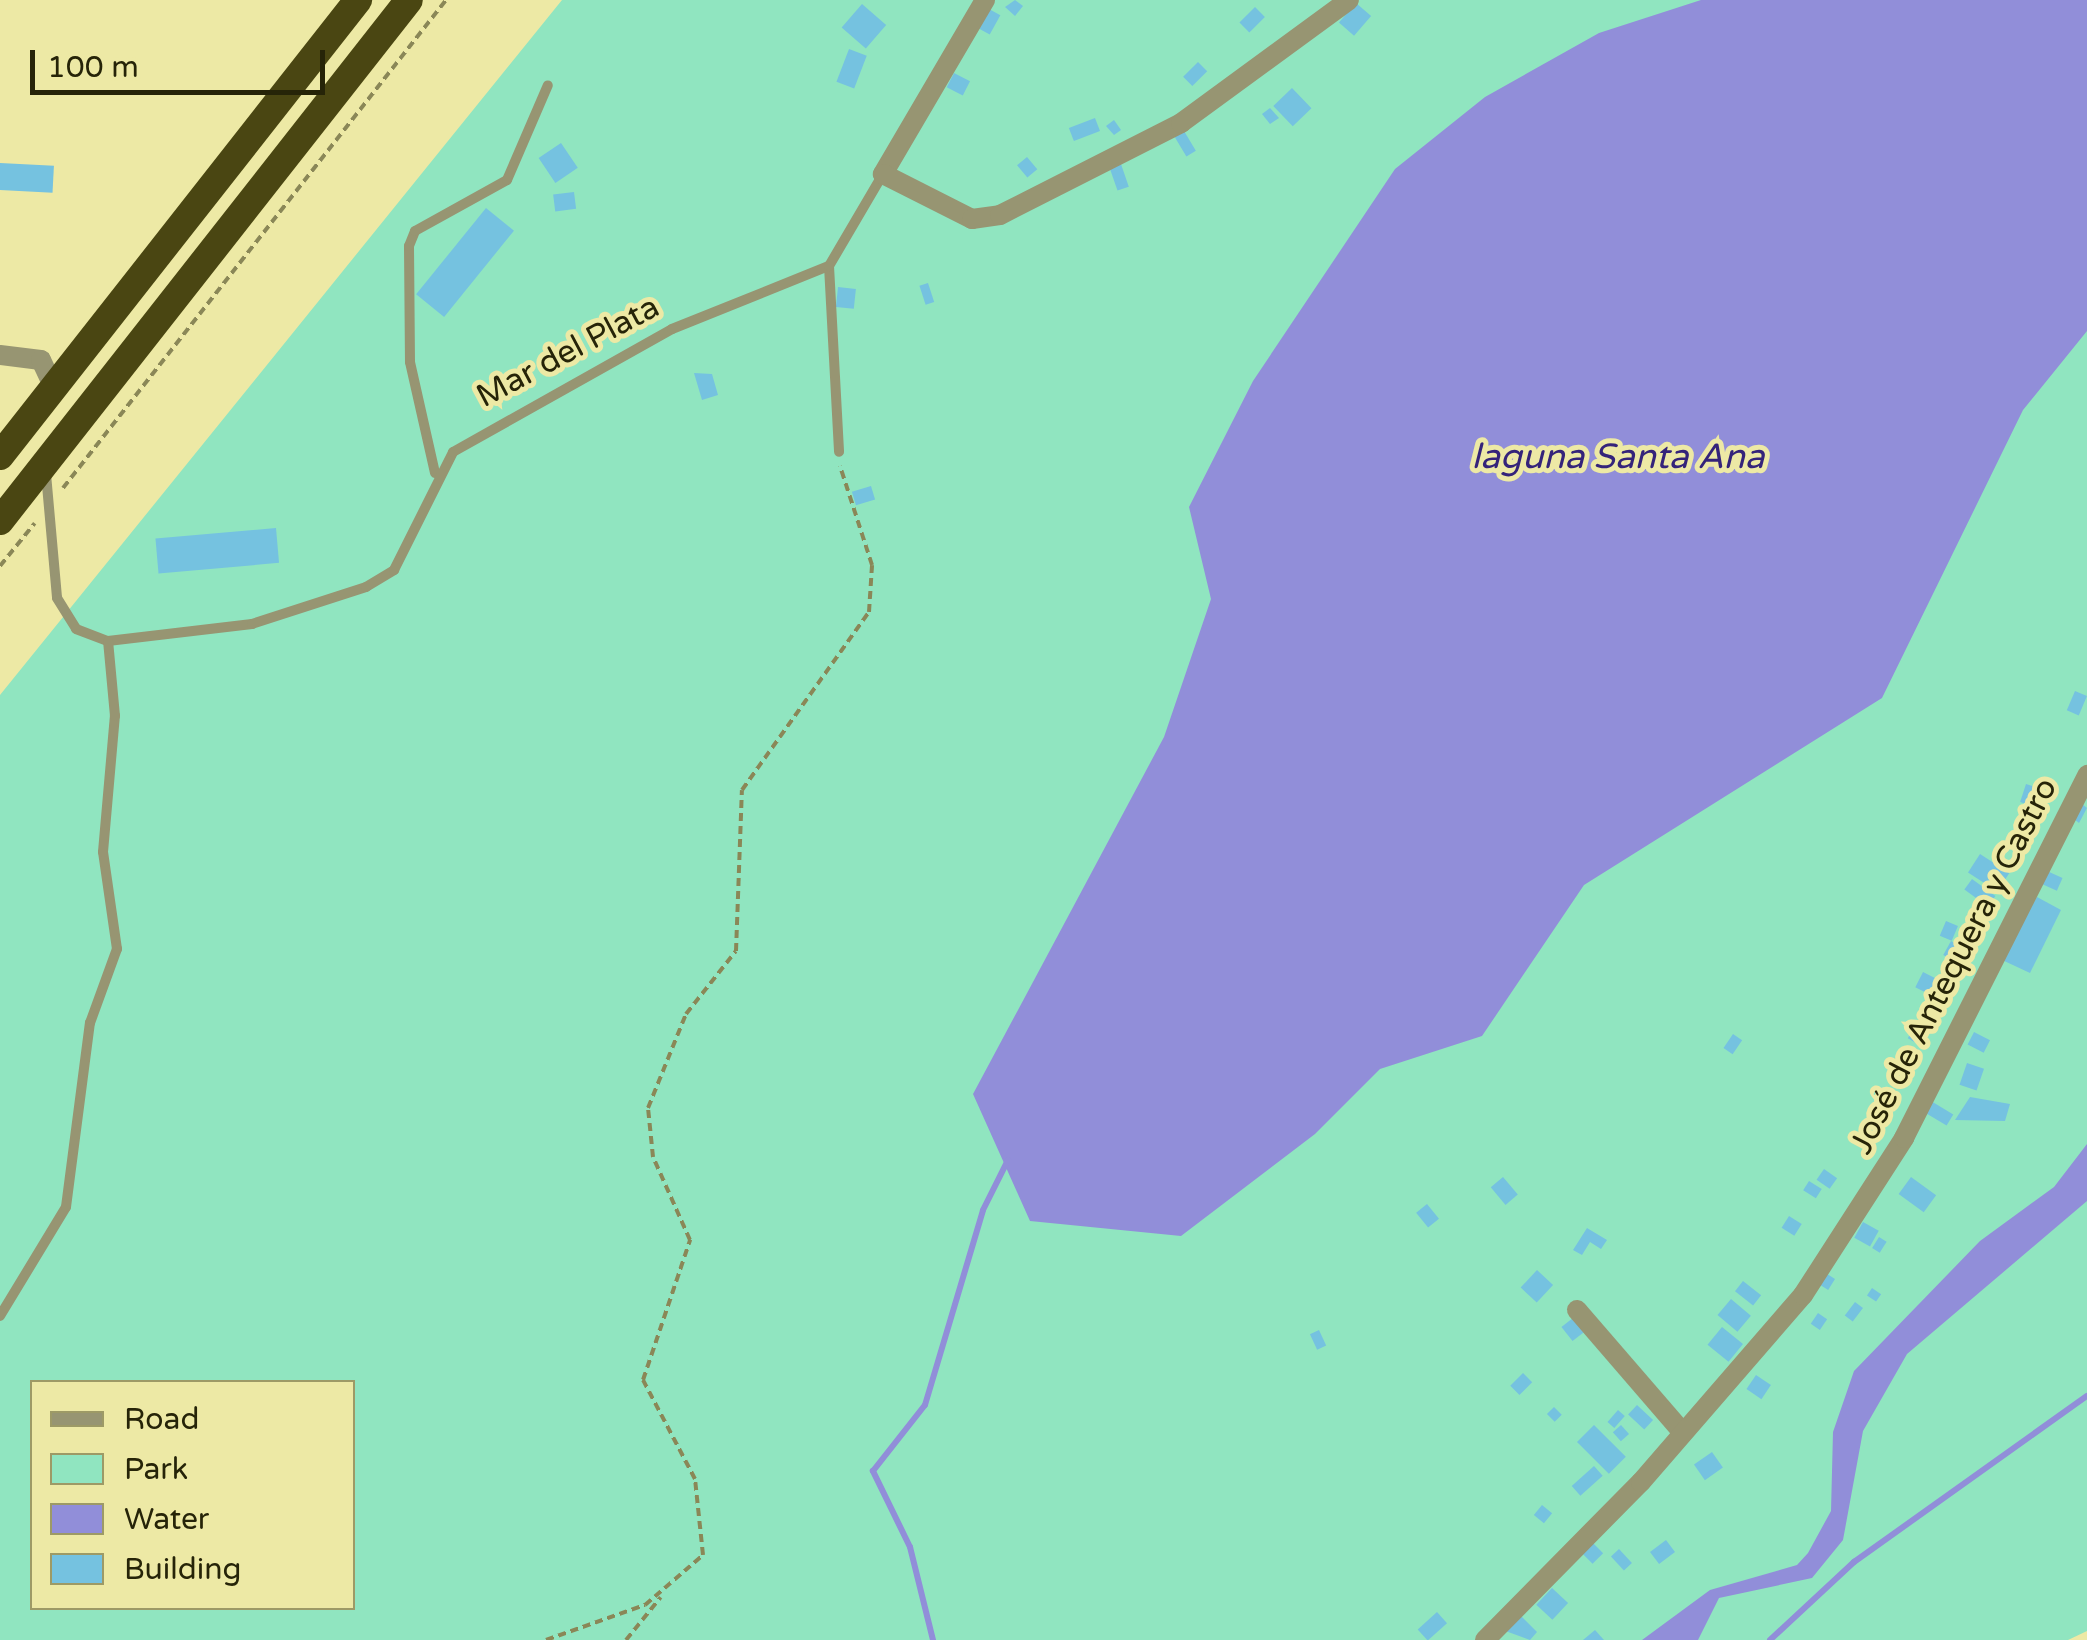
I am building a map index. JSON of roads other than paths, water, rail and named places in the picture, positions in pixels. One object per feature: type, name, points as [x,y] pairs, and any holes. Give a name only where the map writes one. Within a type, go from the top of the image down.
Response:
[{"type":"highway","points":[[0,456],[358,0]]},
{"type":"highway","points":[[0,521],[409,0]]},
{"type":"street","points":[[985,0],[882,174],[944,211],[1000,214],[1181,123],[1349,0]]},
{"type":"street","points":[[0,355],[41,360],[54,388]]},
{"type":"street","name":"José de Antequera y Castro","points":[[1485,1640],[1683,1432],[1802,1295],[1904,1138],[2087,776]]},
{"type":"street","points":[[1577,1310],[1683,1432]]},
{"type":"lane","points":[[435,473],[410,362],[409,246],[415,232],[507,180],[548,85]]},
{"type":"lane","points":[[839,452],[829,266],[882,174]]},
{"type":"lane","name":"Mar del Plata","points":[[108,641],[252,624],[366,587],[408,548],[435,473],[500,418],[672,329],[829,266]]},
{"type":"lane","points":[[0,1316],[66,1207],[90,1023],[118,949],[102,852],[115,716],[108,641],[76,629],[57,598],[46,464]]},
{"type":"water","name":"laguna Santa Ana","points":[[1701,0],[2087,0],[2087,331],[2023,410],[1882,698],[1584,885],[1482,1036],[1380,1069],[1315,1134],[1181,1236],[1030,1221],[973,1094],[1164,737],[1211,599],[1189,507],[1253,381],[1395,169],[1485,97],[1599,33]]},
{"type":"water","points":[[2087,1144],[2087,1201],[1907,1354],[1863,1431],[1843,1540],[1812,1578],[1719,1598],[1698,1640],[1642,1640],[1710,1590],[1797,1565],[1808,1553],[1831,1511],[1833,1432],[1854,1371],[1980,1241],[2054,1187]]},
{"type":"waterway","points":[[933,1640],[910,1547],[873,1471],[925,1405],[983,1210],[1008,1160]]},
{"type":"waterway","points":[[1770,1640],[1854,1562],[2087,1396]]}]
